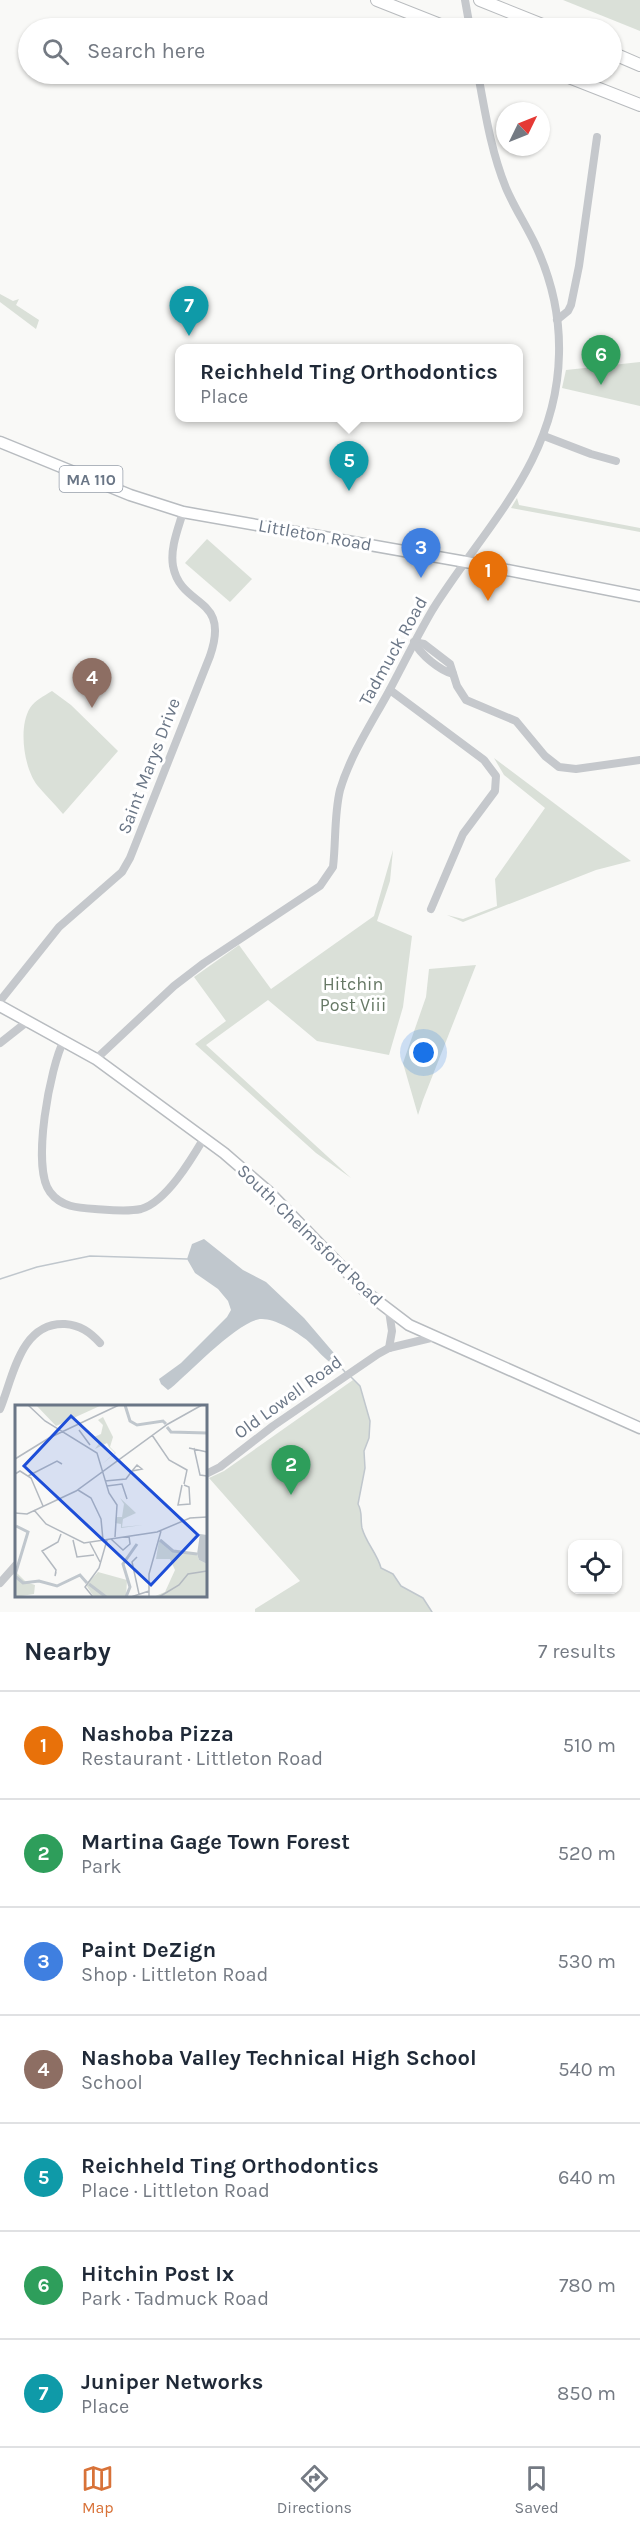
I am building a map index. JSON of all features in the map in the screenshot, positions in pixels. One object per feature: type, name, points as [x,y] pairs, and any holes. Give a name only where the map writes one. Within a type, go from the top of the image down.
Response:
[{"type":"highway","points":[[377,0],[421,18]]},
{"type":"highway","points":[[480,0],[525,18]]},
{"type":"highway","points":[[622,57],[640,65]]},
{"type":"highway","points":[[586,84],[640,105]]},
{"type":"main road","name":"Littleton Road","points":[[0,442],[137,497],[183,512],[466,562],[640,596]]},
{"type":"main road","name":"South Chelmsford Road","points":[[0,1006],[96,1059],[204,1138],[253,1178],[350,1276],[389,1311],[409,1325],[640,1428]]},
{"type":"street","points":[[465,0],[468,18]]},
{"type":"street","name":"Tadmuck Road","points":[[96,1059],[174,986],[204,963],[320,886],[328,876],[333,867],[338,802],[345,776],[414,642],[434,608],[507,504],[544,436],[559,355],[557,320],[549,283],[540,257],[506,189],[493,151],[480,84]]},
{"type":"street","points":[[557,320],[568,311],[571,305],[579,266],[597,137]]},
{"type":"street","points":[[544,436],[616,461]]},
{"type":"street","name":"Saint Marys Drive","points":[[0,1001],[59,927],[122,872],[130,858],[210,656],[217,628],[213,615],[179,581],[173,567],[174,542],[183,512]]},
{"type":"street","points":[[414,642],[424,644],[447,662],[466,700],[516,721],[545,756],[559,767],[576,769],[640,760]]},
{"type":"street","points":[[390,690],[484,760],[496,776],[495,790],[463,834],[431,909]]},
{"type":"street","points":[[0,1043],[28,1021]]},
{"type":"street","points":[[64,1040],[53,1069],[43,1146],[44,1180],[49,1191],[57,1199],[85,1209],[129,1210],[147,1206],[163,1195],[204,1138]]},
{"type":"street","points":[[389,1311],[392,1331],[389,1348]]},
{"type":"street","points":[[0,1409],[23,1348],[34,1334],[51,1325],[69,1324],[86,1330],[100,1343]]},
{"type":"street","name":"Old Lowell Road","points":[[207,1474],[220,1467],[273,1426],[363,1363],[389,1348],[435,1337]]},
{"type":"street","points":[[0,1583],[15,1566]]},
{"type":"green space","points":[[563,0],[640,0],[640,31],[622,24],[622,18],[608,18]]},
{"type":"green space","points":[[0,294],[13,301],[19,299],[16,305],[39,320],[36,329],[0,302]]},
{"type":"green space","points":[[640,362],[640,406],[562,388],[566,370]]},
{"type":"green space","points":[[517,498],[519,505],[640,528],[640,532],[511,508]]},
{"type":"green space","points":[[207,539],[252,579],[230,602],[185,563]]},
{"type":"green space","points":[[52,691],[71,705],[118,751],[63,814],[32,778],[24,747],[24,726],[30,708],[37,700]]},
{"type":"green space","points":[[494,758],[631,861],[596,870],[463,922],[447,915],[463,919],[497,906],[495,879],[545,808],[504,775]]},
{"type":"green space","name":"Hitchin Post Viii","points":[[393,850],[390,881],[377,921],[412,936],[403,1007],[389,1055],[317,1041],[268,1000],[206,1045],[351,1178],[316,1153],[195,1044],[226,1021],[194,977],[239,945],[271,989],[374,916]]},
{"type":"green space","name":"Hitchin Post Viii","points":[[476,965],[418,1115],[403,1063],[426,997],[429,969]]},
{"type":"green space","points":[[353,1380],[360,1386],[370,1421],[358,1504],[364,1533],[381,1568],[393,1574],[401,1586],[423,1598],[432,1612],[255,1612],[255,1609],[300,1581],[209,1478],[224,1471]]},
{"type":"shaded area","points":[[204,1239],[243,1270],[266,1282],[304,1318],[339,1359],[340,1366],[330,1362],[295,1332],[278,1323],[262,1319],[241,1327],[229,1336],[168,1390],[161,1384],[159,1379],[181,1363],[227,1317],[231,1310],[228,1301],[218,1289],[195,1273],[187,1259],[192,1244]]},
{"type":"waterway","points":[[0,1279],[37,1267],[90,1256],[187,1259]]},
{"type":"waterway","points":[[340,1366],[345,1372]]},
{"type":"waterway","points":[[351,1377],[360,1386],[370,1421],[358,1504],[364,1533],[381,1568],[393,1574],[401,1586],[423,1598],[432,1612]]},
{"type":"place","name":"Juniper Networks","points":[[189,336]]},
{"type":"place","name":"Hitchin Post Ix","points":[[601,385]]},
{"type":"place","name":"Reichheld Ting Orthodontics","points":[[349,491]]},
{"type":"place","name":"Paint DeZign","points":[[421,578]]},
{"type":"place","name":"Nashoba Pizza","points":[[488,601]]},
{"type":"place","name":"Nashoba Valley Technical High School","points":[[92,708]]},
{"type":"place","name":"Martina Gage Town Forest","points":[[291,1495]]}]
